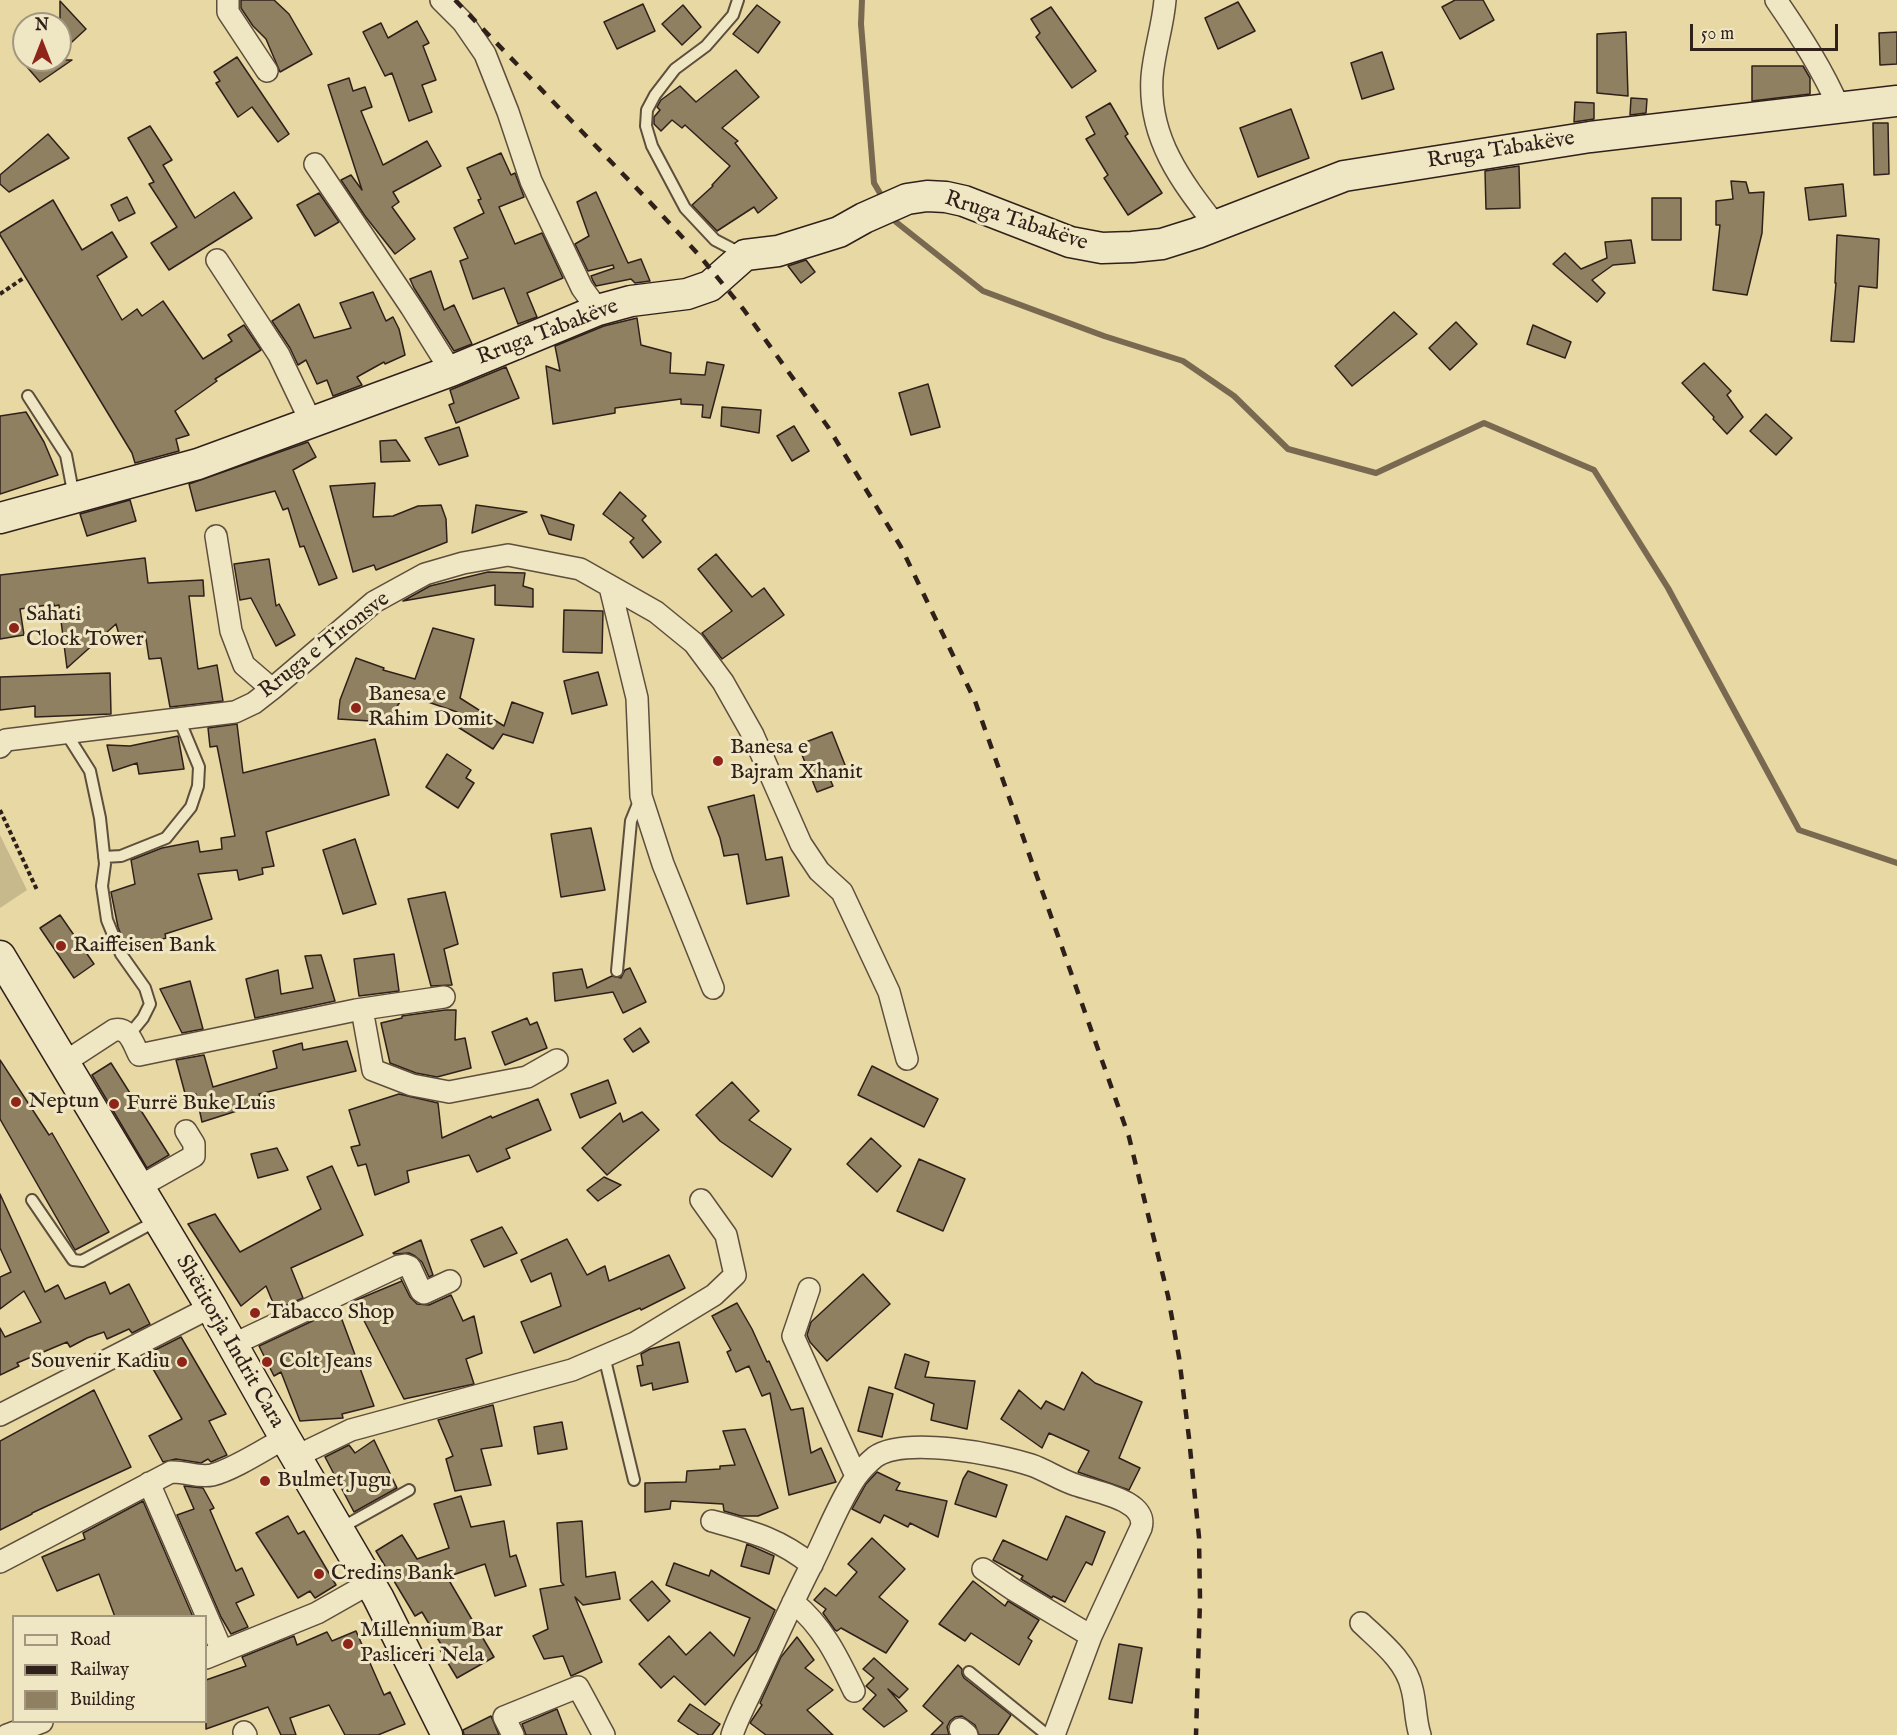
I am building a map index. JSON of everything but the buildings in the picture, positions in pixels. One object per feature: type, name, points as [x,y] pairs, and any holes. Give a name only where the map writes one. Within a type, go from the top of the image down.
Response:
[{"type":"street","points":[[228,0],[228,12],[267,71]]},
{"type":"street","points":[[441,0],[463,22],[485,54],[508,112],[531,181],[582,288],[598,310]]},
{"type":"street","points":[[1165,0],[1152,78],[1152,101],[1156,126],[1176,172],[1216,226]]},
{"type":"street","points":[[1776,0],[1802,37],[1840,110]]},
{"type":"street","name":"Rruga Tabakëve","points":[[0,518],[198,464],[450,371],[598,310],[631,301],[687,294],[710,286],[744,255],[778,251],[811,242],[839,232],[900,202],[927,196],[946,196],[964,201],[1071,242],[1102,248],[1132,248],[1162,244],[1216,226],[1344,176],[1590,137],[1840,110],[1893,108]]},
{"type":"street","points":[[315,164],[411,307],[450,371]]},
{"type":"street","points":[[218,260],[279,355],[311,422]]},
{"type":"street","points":[[216,536],[231,631],[244,665],[272,689]]},
{"type":"street","name":"Rruga e Tironsve","points":[[0,747],[6,740],[235,712],[254,703],[272,689],[374,602],[425,574],[463,562],[508,555],[580,569],[656,612],[694,643],[723,682],[753,735],[801,844],[819,871],[842,892],[889,992],[907,1059]]},
{"type":"street","points":[[610,587],[637,698],[641,796],[663,864],[713,988]]},
{"type":"street","name":"Shëtitorja Indrit Cara","points":[[0,956],[211,1307],[290,1448],[370,1582],[447,1735]]},
{"type":"street","points":[[65,1062],[114,1030],[121,1029],[129,1035],[139,1054],[356,1010],[444,997]]},
{"type":"street","points":[[356,1010],[363,1015],[373,1070],[412,1085],[449,1092],[527,1077],[557,1060]]},
{"type":"street","points":[[139,1187],[195,1156],[195,1144],[186,1131]]},
{"type":"street","points":[[0,1562],[171,1472],[183,1471],[197,1476],[212,1475],[351,1430],[572,1370],[635,1343],[714,1295],[735,1275],[726,1235],[701,1200]]},
{"type":"street","points":[[232,1344],[399,1266],[410,1267],[424,1293],[450,1281]]},
{"type":"street","points":[[809,1289],[794,1336],[856,1476]]},
{"type":"street","points":[[0,1415],[211,1307]]},
{"type":"street","points":[[732,1735],[793,1602],[856,1476],[874,1458],[884,1452],[909,1448],[940,1448],[997,1455],[1033,1465],[1074,1484],[1119,1499],[1134,1507],[1142,1517],[1141,1528],[1091,1636],[1054,1735]]},
{"type":"street","points":[[149,1483],[199,1615]]},
{"type":"street","points":[[712,1521],[763,1535],[795,1551],[812,1565]]},
{"type":"street","points":[[983,1569],[1091,1636]]},
{"type":"street","points":[[207,1636],[214,1654],[317,1613],[370,1582]]},
{"type":"street","points":[[793,1602],[807,1614],[832,1646],[854,1691]]},
{"type":"street","points":[[1361,1623],[1392,1654],[1408,1675],[1420,1735]]},
{"type":"street","points":[[513,1735],[504,1717],[578,1687],[604,1735]]},
{"type":"street","points":[[7,1735],[39,1723]]},
{"type":"lane","points":[[738,0],[733,15],[706,46],[675,69],[655,95],[647,110],[646,126],[652,146],[685,208],[715,240],[744,255]]},
{"type":"lane","points":[[28,396],[66,455],[74,497]]},
{"type":"lane","points":[[104,857],[121,856],[166,838],[191,807],[198,786],[199,766],[179,719]]},
{"type":"lane","points":[[66,733],[90,771],[100,818],[104,857],[102,886],[107,920],[121,954],[145,988],[150,1004],[129,1035]]},
{"type":"lane","points":[[617,970],[631,821],[641,796]]},
{"type":"lane","points":[[32,1200],[73,1260],[82,1261],[158,1220]]},
{"type":"lane","points":[[604,1356],[634,1480]]},
{"type":"lane","points":[[338,1529],[409,1490]]},
{"type":"lane","points":[[969,1672],[1047,1735]]},
{"type":"path","points":[[0,294],[25,277]]},
{"type":"path","points":[[0,810],[37,890]]},
{"type":"shaded area","points":[[0,835],[27,890],[0,908]]},
{"type":"waterway","points":[[862,0],[861,24],[874,183],[884,200]]},
{"type":"waterway","points":[[891,214],[896,222],[983,291],[1104,336],[1183,361],[1234,396],[1288,449],[1376,473],[1484,423],[1594,470],[1668,588],[1799,830],[1897,863]]},
{"type":"railway","points":[[455,0],[646,198],[699,255],[744,310],[828,427],[901,547],[975,701],[1129,1137],[1168,1296],[1179,1357],[1199,1537],[1200,1600],[1196,1735]]},
{"type":"place","name":"Sahati Clock Tower","points":[[14,628]]},
{"type":"place","name":"Banesa e Rahim Domit","points":[[356,708]]},
{"type":"place","name":"Banesa e Bajram Xhanit","points":[[718,761]]},
{"type":"place","name":"Raiffeisen Bank","points":[[61,946]]},
{"type":"place","name":"Neptun","points":[[16,1102]]},
{"type":"place","name":"Furrë Buke Luis","points":[[114,1104]]},
{"type":"place","name":"Tabacco Shop","points":[[255,1313]]},
{"type":"place","name":"Souvenir Kadiu","points":[[182,1362]]},
{"type":"place","name":"Colt Jeans","points":[[267,1362]]},
{"type":"place","name":"Bulmet Jugu","points":[[265,1481]]},
{"type":"place","name":"Credins Bank","points":[[319,1574]]},
{"type":"place","name":"Millennium Bar Pasliceri Nela","points":[[348,1644]]}]
